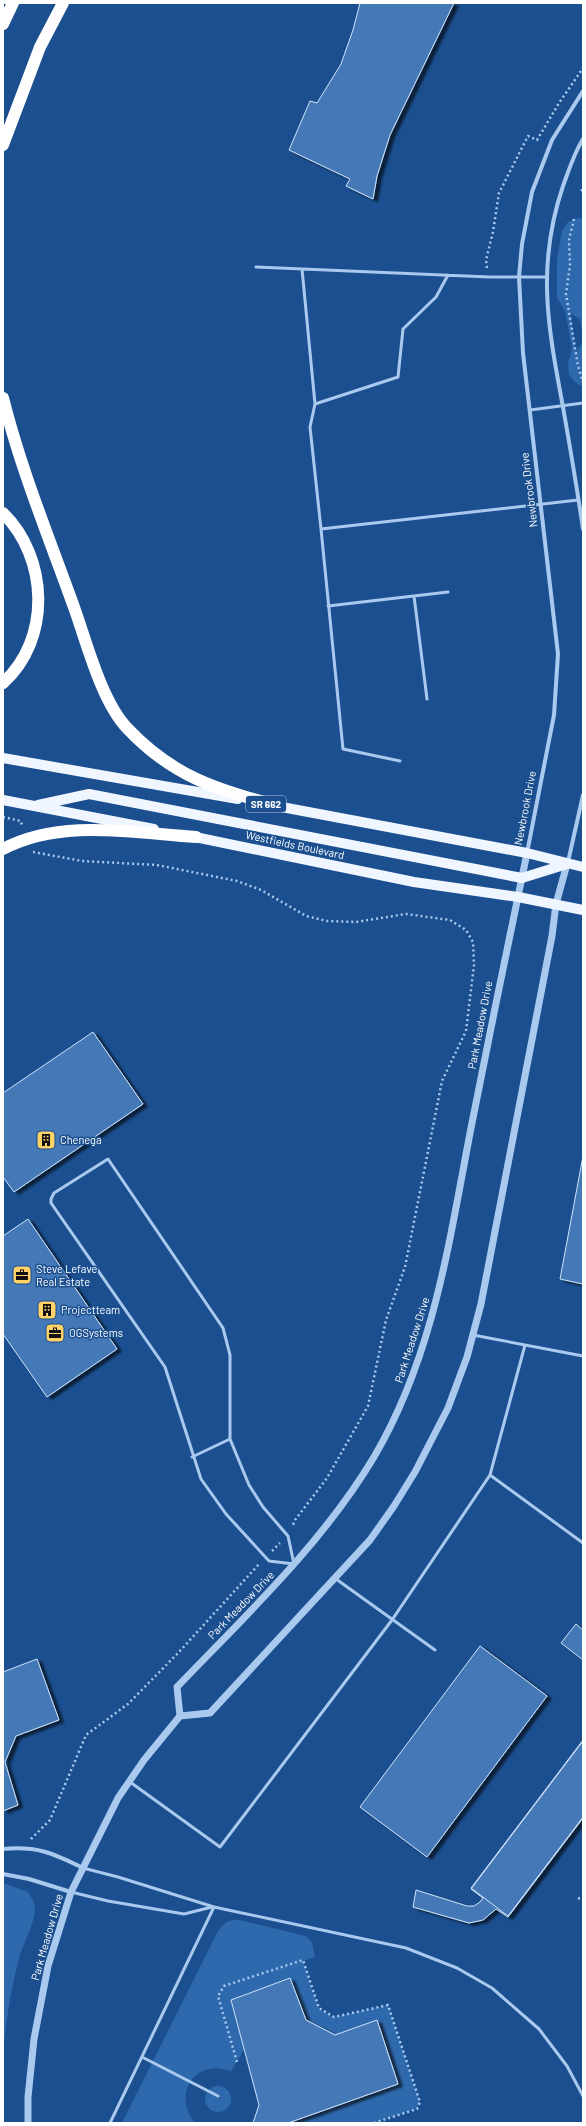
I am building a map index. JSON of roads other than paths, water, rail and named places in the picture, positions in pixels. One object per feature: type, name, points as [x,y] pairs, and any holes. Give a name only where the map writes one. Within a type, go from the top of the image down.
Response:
[{"type":"highway","points":[[3,24],[13,3]]},
{"type":"highway","points":[[3,120],[63,3]]},
{"type":"highway","points":[[3,144],[40,47]]},
{"type":"highway","points":[[3,398],[35,498],[102,686],[126,727],[140,742],[178,771],[224,792],[278,806]]},
{"type":"highway","points":[[3,513],[18,531],[25,545],[37,576],[39,591],[36,625],[29,646],[19,665],[3,683]]},
{"type":"highway","points":[[3,849],[26,840],[68,830],[196,837]]},
{"type":"main road","name":"SR 662","points":[[3,758],[278,806],[527,853],[583,868]]},
{"type":"main road","points":[[34,806],[89,794],[522,878],[567,864]]},
{"type":"main road","name":"Westfields Boulevard","points":[[3,800],[196,837],[414,882],[518,897],[583,910]]},
{"type":"street","name":"Newbrook Drive","points":[[518,897],[550,741],[557,681],[558,654],[523,353],[519,277],[522,244],[532,192],[552,140],[583,91]]},
{"type":"street","points":[[583,139],[569,169],[560,197],[550,237],[546,277],[550,328],[583,529]]},
{"type":"street","points":[[180,1716],[210,1713],[370,1540],[415,1472],[448,1408],[474,1335],[552,936],[556,904],[583,795]]},
{"type":"street","name":"Park Meadow Drive","points":[[28,2123],[28,2098],[34,2039],[48,1966],[71,1892],[118,1798],[144,1760],[180,1716],[178,1687],[294,1564],[328,1524],[374,1457],[406,1393],[426,1342],[440,1289],[501,971],[518,897]]},
{"type":"street","points":[[3,1850],[24,1848],[52,1853],[83,1868]]},
{"type":"street","points":[[3,1874],[29,1879],[71,1892]]},
{"type":"lane","points":[[256,267],[489,277],[546,277]]},
{"type":"lane","points":[[302,269],[314,404],[310,427],[343,749],[400,761]]},
{"type":"lane","points":[[314,404],[398,377],[403,329],[436,297],[448,275]]},
{"type":"lane","points":[[530,410],[583,404]]},
{"type":"lane","points":[[320,529],[578,500]]},
{"type":"lane","points":[[328,606],[448,592]]},
{"type":"lane","points":[[414,596],[427,699]]},
{"type":"lane","points":[[108,1159],[223,1328],[230,1355],[230,1439],[249,1485],[262,1507],[288,1536],[294,1564],[269,1561],[265,1558],[210,1494],[201,1479],[192,1457],[165,1367],[51,1203],[54,1193],[108,1159]]},
{"type":"lane","points":[[474,1335],[583,1356]]},
{"type":"lane","points":[[130,1781],[220,1847],[392,1620],[490,1475],[525,1345]]},
{"type":"lane","points":[[192,1457],[230,1439]]},
{"type":"lane","points":[[490,1475],[583,1543]]},
{"type":"lane","points":[[335,1578],[435,1650]]},
{"type":"lane","points":[[83,1868],[214,1906],[406,1948],[457,1968],[492,1988],[539,2029],[567,2066],[583,2096]]},
{"type":"lane","points":[[71,1892],[108,1901],[184,1914],[214,1906]]},
{"type":"lane","points":[[110,2123],[214,1906]]},
{"type":"lane","points":[[142,2057],[218,2096]]},
{"type":"place","name":"Chenega","points":[[46,1140]]},
{"type":"place","name":"Steve Lefave Real Estate","points":[[22,1275]]},
{"type":"place","name":"Projectteam","points":[[47,1310]]},
{"type":"place","name":"OGSystems","points":[[55,1333]]}]
